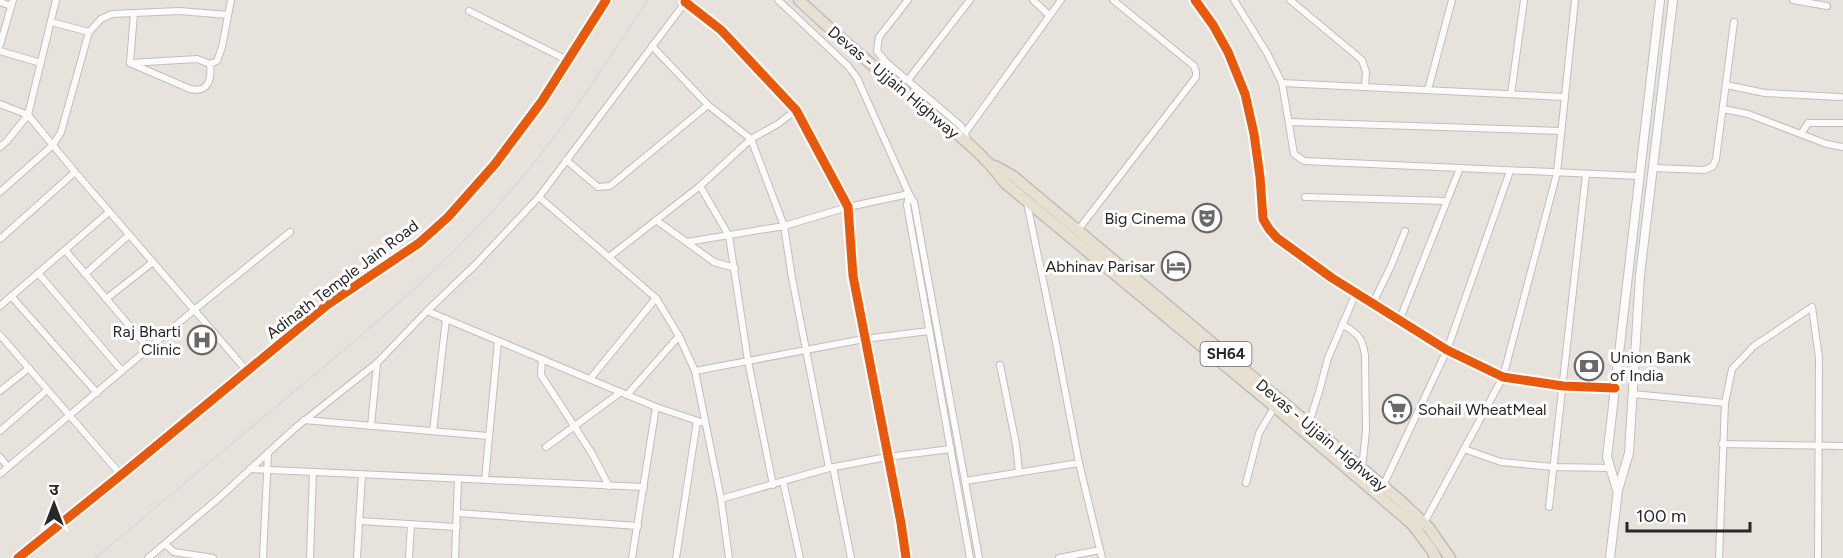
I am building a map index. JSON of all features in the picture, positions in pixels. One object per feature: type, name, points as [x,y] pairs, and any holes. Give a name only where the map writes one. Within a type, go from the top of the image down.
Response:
[{"type":"main road","name":"Devas - Ujjain Highway","points":[[799,0],[864,59],[969,144],[990,163],[1005,183],[1277,403],[1309,423],[1362,468],[1424,523],[1450,558]]},
{"type":"main road","name":"Devas - Ujjain Highway","points":[[990,163],[1013,176],[1078,230],[1277,403],[1412,524],[1436,558]]},
{"type":"street","points":[[0,147],[28,116],[56,0]]},
{"type":"street","points":[[130,63],[197,59],[210,64],[217,61],[222,48],[231,0]]},
{"type":"street","name":"Adinath Temple Jain Road","points":[[18,558],[327,305],[418,243],[448,217],[495,165],[542,101],[606,0]]},
{"type":"street","points":[[778,0],[848,66],[857,78],[914,202],[979,558]]},
{"type":"street","points":[[908,0],[879,37],[877,45],[879,55],[961,126],[969,144]]},
{"type":"street","points":[[908,80],[970,0]]},
{"type":"street","points":[[1033,0],[1049,15]]},
{"type":"street","points":[[965,133],[1061,0]]},
{"type":"street","points":[[1078,230],[1196,77],[1194,66],[1113,0]]},
{"type":"street","points":[[1195,0],[1213,25],[1228,52],[1245,94],[1254,134],[1263,219],[1277,238],[1332,278],[1447,350],[1503,376],[1563,386],[1615,388]]},
{"type":"street","points":[[1234,0],[1267,53],[1281,83],[1294,154],[1304,161],[1639,177]]},
{"type":"street","points":[[1290,0],[1362,60],[1366,72],[1365,87]]},
{"type":"street","points":[[1428,90],[1452,0]]},
{"type":"street","points":[[1511,94],[1524,0]]},
{"type":"street","points":[[1424,523],[1503,376],[1557,173],[1575,0]]},
{"type":"street","points":[[1618,490],[1607,457],[1660,0]]},
{"type":"street","points":[[1610,558],[1618,490],[1629,453],[1640,274],[1673,0]]},
{"type":"street","points":[[1793,0],[1827,6]]},
{"type":"street","points":[[148,558],[304,420],[377,363],[476,265],[538,197],[686,1],[721,30],[796,110],[848,207],[853,276],[906,558]]},
{"type":"street","points":[[0,2],[12,3],[0,45]]},
{"type":"street","points":[[0,192],[53,145],[61,132],[89,32],[101,19],[112,14],[179,11],[228,15]]},
{"type":"street","points":[[469,11],[567,60]]},
{"type":"street","points":[[130,63],[134,13]]},
{"type":"street","points":[[51,22],[89,32]]},
{"type":"street","points":[[1653,168],[1705,170],[1713,166],[1716,159],[1734,22]]},
{"type":"street","points":[[652,46],[708,105],[751,139],[784,226],[806,349],[851,558]]},
{"type":"street","points":[[0,51],[40,63]]},
{"type":"street","points":[[130,63],[199,91],[209,81],[210,64]]},
{"type":"street","points":[[1281,83],[1564,97]]},
{"type":"street","points":[[1726,86],[1765,93],[1840,97]]},
{"type":"street","points":[[0,104],[28,116],[247,371]]},
{"type":"street","points":[[566,160],[598,187],[610,186],[708,105]]},
{"type":"street","points":[[609,257],[700,186],[751,139],[778,124],[796,110]]},
{"type":"street","points":[[1723,110],[1748,114],[1827,144],[1843,147]]},
{"type":"street","points":[[1289,122],[1561,131]]},
{"type":"street","points":[[1801,134],[1808,123],[1843,123]]},
{"type":"street","points":[[1400,319],[1460,168]]},
{"type":"street","points":[[1383,486],[1447,350],[1510,171]]},
{"type":"street","points":[[0,239],[75,172]]},
{"type":"street","points":[[1549,507],[1586,174]]},
{"type":"street","points":[[700,186],[729,236],[748,361],[773,485]]},
{"type":"street","points":[[687,242],[784,226],[848,207],[909,194]]},
{"type":"street","points":[[909,194],[907,205],[970,558]]},
{"type":"street","points":[[538,197],[656,298],[679,336],[695,371],[701,422],[721,499],[729,558]]},
{"type":"street","points":[[1305,197],[1446,201]]},
{"type":"street","points":[[1026,200],[1079,463],[1102,558]]},
{"type":"street","points":[[0,306],[109,212]]},
{"type":"street","points":[[656,220],[714,262],[735,268]]},
{"type":"street","points":[[1373,303],[1405,231]]},
{"type":"street","points":[[0,474],[290,232]]},
{"type":"street","points":[[85,274],[129,235]]},
{"type":"street","points":[[64,250],[149,349]]},
{"type":"street","points":[[106,299],[153,262]]},
{"type":"street","points":[[38,273],[122,371]]},
{"type":"street","points":[[1309,423],[1328,358],[1356,293]]},
{"type":"street","points":[[11,296],[97,393]]},
{"type":"street","points":[[590,379],[656,298]]},
{"type":"street","points":[[1719,558],[1722,444],[1725,403],[1732,369],[1754,346],[1812,308],[1819,358],[1818,558]]},
{"type":"street","points":[[427,311],[656,407],[701,422]]},
{"type":"street","points":[[433,431],[446,319]]},
{"type":"street","points":[[1342,324],[1359,336],[1365,355],[1366,421],[1362,468]]},
{"type":"street","points":[[695,371],[864,339],[929,332]]},
{"type":"street","points":[[0,335],[122,475]]},
{"type":"street","points":[[546,447],[624,394],[679,336]]},
{"type":"street","points":[[485,480],[498,341]]},
{"type":"street","points":[[542,359],[541,375],[609,486]]},
{"type":"street","points":[[371,426],[377,363]]},
{"type":"street","points":[[1000,365],[1016,444],[1019,472]]},
{"type":"street","points":[[0,392],[29,368]]},
{"type":"street","points":[[0,431],[48,390]]},
{"type":"street","points":[[1633,394],[1725,403]]},
{"type":"street","points":[[1246,483],[1258,433],[1277,403]]},
{"type":"street","points":[[632,558],[656,407]]},
{"type":"street","points":[[304,420],[488,436]]},
{"type":"street","points":[[676,558],[701,422]]},
{"type":"street","points":[[1722,444],[1843,446]]},
{"type":"street","points":[[721,499],[831,468],[887,456],[951,449]]},
{"type":"street","points":[[1464,449],[1501,462],[1554,467],[1610,468]]},
{"type":"street","points":[[263,558],[268,453]]},
{"type":"street","points":[[0,457],[8,467]]},
{"type":"street","points":[[965,481],[1079,463]]},
{"type":"street","points":[[250,469],[644,487]]},
{"type":"street","points":[[310,558],[313,472]]},
{"type":"street","points":[[357,558],[362,474]]},
{"type":"street","points":[[455,558],[459,478]]},
{"type":"street","points":[[783,481],[800,558]]},
{"type":"street","points":[[457,513],[638,526]]},
{"type":"street","points":[[359,521],[457,527]]},
{"type":"street","points":[[409,558],[411,524]]},
{"type":"street","points":[[165,544],[174,552],[213,558]]},
{"type":"street","points":[[1059,558],[1101,550]]},
{"type":"railway","points":[[95,558],[352,343],[475,230],[519,181],[577,106],[648,0]]},
{"type":"cycle path","points":[[18,558],[327,305],[419,243],[448,217],[495,164],[542,101],[606,0]]},
{"type":"cycle path","points":[[1195,0],[1213,25],[1228,52],[1245,94],[1254,134],[1263,219],[1277,238],[1332,278],[1447,350],[1503,377],[1563,386],[1615,388]]},
{"type":"cycle path","points":[[685,2],[721,30],[796,110],[848,207],[853,276],[906,558]]},
{"type":"place","name":"Big Cinema","points":[[1207,218]]},
{"type":"place","name":"Abhinav Parisar","points":[[1176,266]]},
{"type":"place","name":"Raj Bharti Clinic","points":[[202,340]]},
{"type":"place","name":"Union Bank of India","points":[[1589,366]]},
{"type":"place","name":"Sohail WheatMeal","points":[[1397,409]]}]
